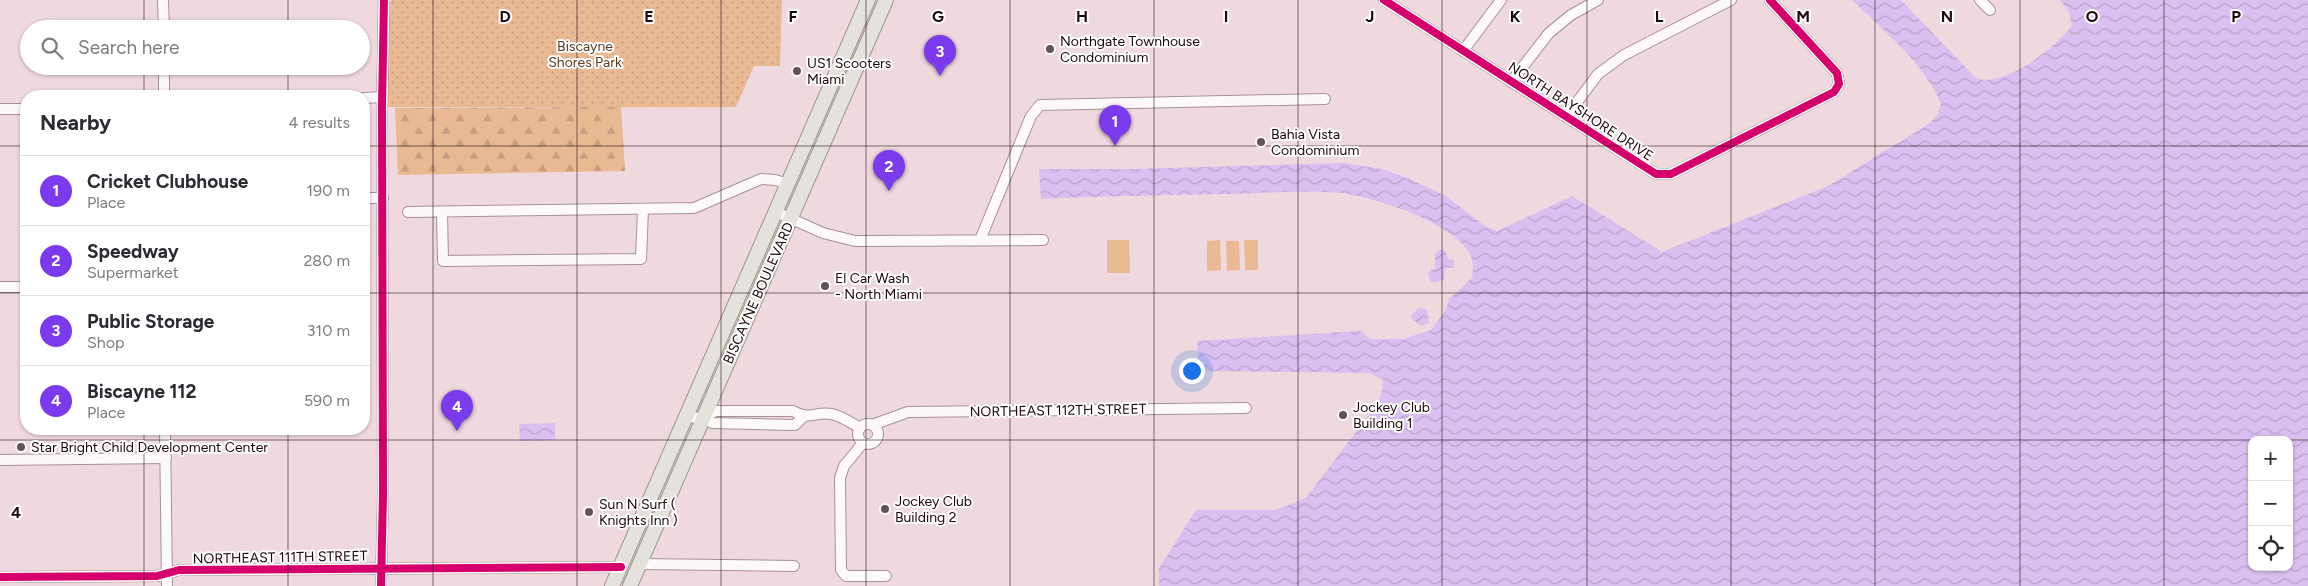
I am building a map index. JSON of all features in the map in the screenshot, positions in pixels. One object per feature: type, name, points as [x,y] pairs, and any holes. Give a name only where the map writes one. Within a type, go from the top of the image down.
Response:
[{"type":"main road","name":"BISCAYNE BOULEVARD","points":[[630,586],[886,0]]},
{"type":"main road","name":"BISCAYNE BOULEVARD","points":[[612,586],[867,1]]},
{"type":"main road","points":[[867,1],[874,11],[875,27]]},
{"type":"street","points":[[163,0],[164,20]]},
{"type":"street","points":[[381,586],[384,494],[382,98],[384,0]]},
{"type":"street","name":"NORTH BAYSHORE DRIVE","points":[[1384,0],[1656,174],[1671,174],[1834,92],[1839,84],[1836,74],[1770,0]]},
{"type":"street","points":[[1463,51],[1500,0]]},
{"type":"street","points":[[1512,82],[1549,33],[1571,15],[1598,0]]},
{"type":"street","points":[[1566,117],[1598,74],[1624,55],[1731,0]]},
{"type":"street","points":[[1980,0],[1990,10]]},
{"type":"street","points":[[164,75],[164,90]]},
{"type":"street","points":[[370,98],[382,98]]},
{"type":"street","points":[[980,240],[1030,116],[1040,105],[1325,99]]},
{"type":"street","points":[[0,109],[20,109]]},
{"type":"street","points":[[408,212],[694,208],[761,179],[775,180],[788,184]]},
{"type":"street","points":[[370,198],[383,198]]},
{"type":"street","points":[[442,212],[443,261],[641,259],[643,209]]},
{"type":"street","points":[[776,212],[836,237],[855,241],[1043,240]]},
{"type":"street","points":[[0,287],[20,288]]},
{"type":"street","name":"NORTHEAST 112TH STREET","points":[[872,425],[908,412],[1246,408]]},
{"type":"street","points":[[704,418],[715,411],[793,411],[802,417]]},
{"type":"street","points":[[771,424],[772,411]]},
{"type":"street","points":[[686,417],[704,418],[712,423],[795,425],[802,417],[830,413],[842,417],[860,428]]},
{"type":"street","points":[[872,425],[877,430],[877,439],[869,444],[863,442],[859,437],[860,428],[872,425]]},
{"type":"street","points":[[165,435],[167,586]]},
{"type":"street","points":[[863,442],[844,466],[840,478],[841,570],[842,574],[846,576],[886,576]]},
{"type":"street","points":[[0,460],[166,458]]},
{"type":"street","points":[[639,564],[794,566]]},
{"type":"street","name":"NORTHEAST 111TH STREET","points":[[0,577],[157,576],[179,570],[621,567]]},
{"type":"green space","name":"Biscayne Shores Park","points":[[392,0],[782,0],[780,66],[754,66],[736,107],[388,107],[388,4]]},
{"type":"green space","points":[[621,107],[625,171],[398,175],[395,108]]},
{"type":"green space","points":[[1107,240],[1129,240],[1130,273],[1107,273]]},
{"type":"green space","points":[[1220,240],[1221,270],[1207,271],[1207,241]]},
{"type":"green space","points":[[1244,240],[1258,240],[1258,270],[1245,270]]},
{"type":"green space","points":[[1226,241],[1239,241],[1240,270],[1227,271]]},
{"type":"water","points":[[1852,0],[1901,0],[1976,78],[1987,80],[2014,72],[2028,64],[2065,34],[2072,25],[2069,12],[2060,0],[2308,0],[2308,586],[1159,586],[1159,568],[1196,510],[1275,510],[1306,498],[1377,404],[1382,392],[1383,380],[1370,373],[1200,371],[1197,341],[1361,331],[1370,339],[1403,339],[1431,330],[1445,311],[1449,299],[1472,278],[1472,258],[1459,241],[1429,221],[1411,213],[1355,195],[1301,192],[1041,199],[1039,169],[1132,169],[1344,163],[1382,169],[1408,178],[1446,196],[1485,226],[1497,231],[1572,196],[1662,252],[1828,186],[1930,123],[1938,114],[1941,104],[1925,75],[1889,35]]},
{"type":"water","points":[[1439,250],[1445,250],[1448,259],[1454,260],[1454,268],[1445,268],[1444,279],[1435,283],[1430,281],[1428,273],[1435,269],[1435,254]]},
{"type":"water","points":[[1419,308],[1427,309],[1429,323],[1421,326],[1411,318],[1412,314]]},
{"type":"water","points":[[555,423],[555,440],[520,441],[519,424]]},
{"type":"cycle path","points":[[381,586],[383,494],[382,105],[384,0]]},
{"type":"cycle path","points":[[1384,0],[1656,174],[1671,174],[1834,92],[1839,84],[1837,73],[1770,0]]},
{"type":"cycle path","points":[[0,577],[157,576],[179,570],[621,567]]},
{"type":"place","name":"Northgate Townhouse Condominium","points":[[1050,49]]},
{"type":"place","name":"US1 Scooters Miami","points":[[797,71]]},
{"type":"place","name":"Public Storage","points":[[940,76]]},
{"type":"place","name":"Bahia Vista Condominium","points":[[1261,142]]},
{"type":"place","name":"Cricket Clubhouse","points":[[1115,146]]},
{"type":"place","name":"Speedway","points":[[889,191]]},
{"type":"place","name":"El Car Wash - North Miami","points":[[825,286]]},
{"type":"place","name":"Jockey Club Building 1","points":[[1343,415]]},
{"type":"place","name":"Biscayne 112","points":[[457,431]]},
{"type":"place","name":"Star Bright Child Development Center","points":[[21,447]]},
{"type":"place","name":"Jockey Club Building 2","points":[[885,509]]},
{"type":"place","name":"Sun N Surf ( Knights Inn )","points":[[589,512]]}]
